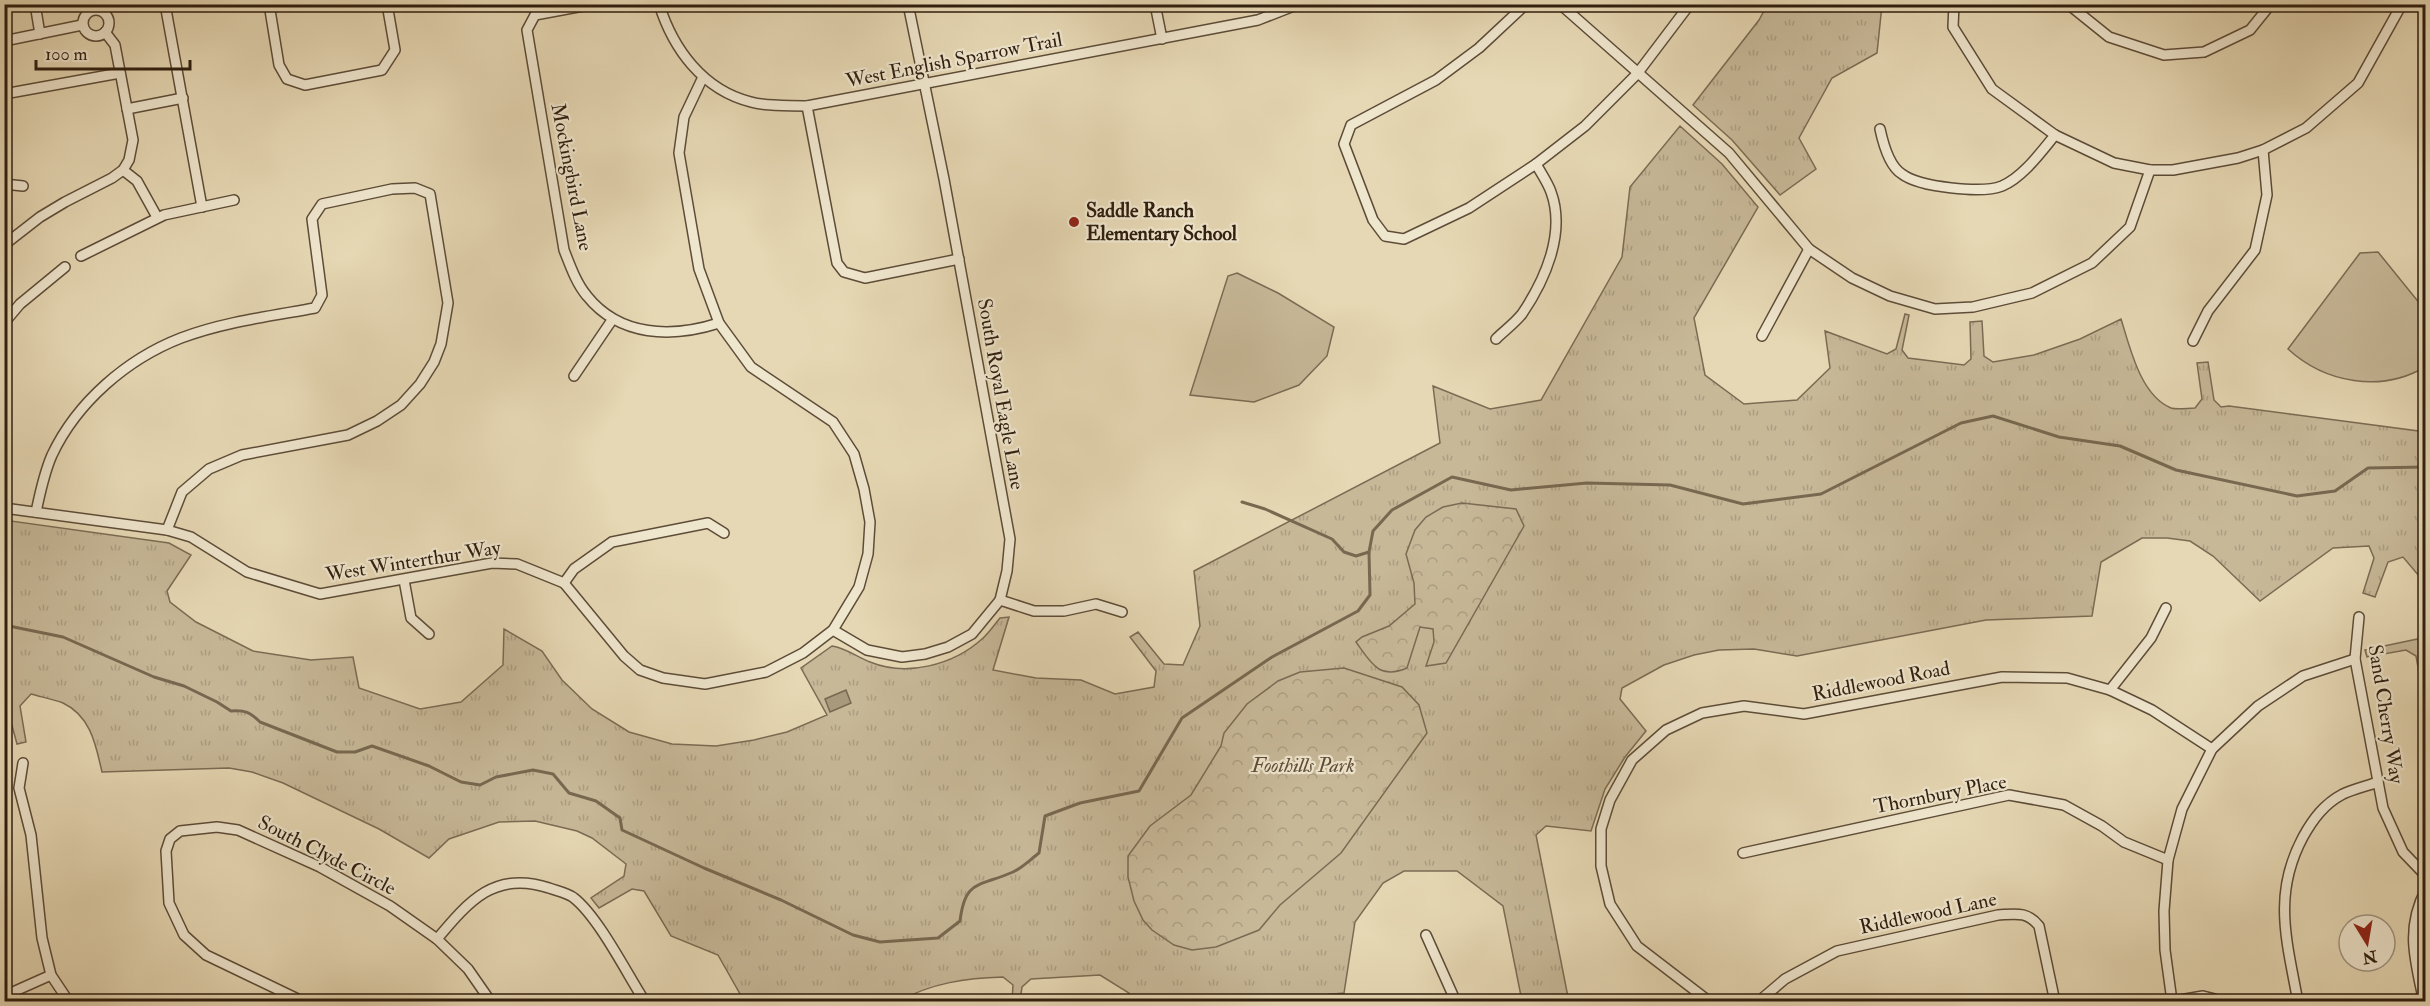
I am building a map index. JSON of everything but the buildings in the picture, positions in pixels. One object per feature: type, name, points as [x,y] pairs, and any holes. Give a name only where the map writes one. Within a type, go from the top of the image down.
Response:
[{"type":"street","points":[[35,4],[40,34]]},
{"type":"street","points":[[165,4],[202,207]]},
{"type":"street","points":[[268,4],[279,65],[287,79],[305,85],[382,70],[395,50],[387,4]]},
{"type":"street","name":"Mockingbird Lane","points":[[594,4],[535,15],[526,30],[564,250],[586,296],[612,320],[643,330],[665,333],[701,329],[719,323]]},
{"type":"street","name":"West English Sparrow Trail","points":[[659,4],[666,26],[677,48],[703,77],[725,91],[752,102],[807,106],[1258,20],[1299,4]]},
{"type":"street","name":"South Royal Eagle Lane","points":[[833,630],[867,650],[902,657],[925,654],[948,647],[972,634],[1000,600],[1007,571],[1010,539],[959,259],[908,4]]},
{"type":"street","points":[[1155,4],[1162,39]]},
{"type":"street","points":[[1526,4],[1479,48],[1436,80],[1351,125],[1344,144],[1373,220],[1385,236],[1404,239],[1469,208],[1536,164],[1585,126],[1637,74],[1690,4]]},
{"type":"street","points":[[1560,4],[1637,74],[1730,153],[1809,249],[1852,278],[1890,296],[1935,309],[1983,304],[2032,293],[2091,263],[2130,227],[2150,170]]},
{"type":"street","points":[[1954,4],[1953,27],[1992,89],[2055,135],[2114,163],[2150,170],[2173,170],[2238,158],[2263,150],[2306,128],[2358,83],[2402,4]]},
{"type":"street","points":[[2068,4],[2109,37],[2164,56],[2204,52],[2250,30],[2271,4]]},
{"type":"street","points":[[94,7],[106,16],[108,26],[105,32],[94,36],[88,34],[82,25],[84,16],[94,7]]},
{"type":"street","points":[[4,41],[82,25]]},
{"type":"street","points":[[4,245],[64,202],[112,178],[123,170],[129,160],[133,140],[115,45],[105,32]]},
{"type":"street","points":[[4,94],[120,73]]},
{"type":"street","name":"West Winterthur Way","points":[[4,508],[167,530],[191,537],[247,572],[320,594],[492,563],[518,564],[564,583],[624,656],[640,670],[663,678],[705,684],[766,672],[803,653],[833,630],[859,587],[868,554],[870,522],[854,454],[833,422],[751,367],[719,323],[699,269],[679,153],[684,117],[703,77]]},
{"type":"street","points":[[127,109],[183,98]]},
{"type":"street","points":[[807,106],[837,263],[844,272],[865,278],[959,259]]},
{"type":"street","points":[[1880,129],[1885,151],[1901,174],[1930,184],[1966,190],[2002,186],[2031,165],[2055,135]]},
{"type":"street","points":[[2193,341],[2208,310],[2255,250],[2267,195],[2263,150]]},
{"type":"street","points":[[1496,339],[1521,315],[1549,263],[1555,242],[1556,218],[1551,193],[1536,164]]},
{"type":"street","points":[[123,170],[138,181],[156,218]]},
{"type":"street","points":[[4,184],[23,186]]},
{"type":"street","points":[[36,512],[52,456],[71,422],[102,388],[133,362],[181,338],[256,319],[315,308],[322,295],[312,219],[322,204],[392,189],[415,188],[430,194],[448,303],[437,353],[420,384],[401,405],[377,421],[348,435],[242,455],[209,469],[182,492],[167,530]]},
{"type":"street","points":[[81,256],[156,218],[234,200]]},
{"type":"street","points":[[1762,336],[1809,249]]},
{"type":"street","points":[[6,316],[66,267]]},
{"type":"street","points":[[574,376],[612,320]]},
{"type":"street","points":[[564,583],[574,568],[612,542],[708,523],[724,533]]},
{"type":"street","points":[[404,580],[411,618],[429,634]]},
{"type":"street","points":[[1000,600],[1034,611],[1064,611],[1096,604],[1122,612]]},
{"type":"street","points":[[2110,690],[2151,638],[2166,608]]},
{"type":"street","name":"Sand Cherry Way","points":[[2359,616],[2355,659],[2383,808],[2403,852],[2426,876]]},
{"type":"street","points":[[2216,1002],[2215,999],[2203,996],[2170,1001],[2164,911],[2168,860],[2182,809],[2212,749],[2258,706],[2303,676],[2355,659]]},
{"type":"street","name":"Riddlewood Road","points":[[1710,1002],[1637,946],[1610,904],[1601,866],[1600,830],[1610,800],[1632,760],[1666,730],[1702,713],[1744,706],[1804,714],[2002,676],[2067,678],[2110,690],[2152,710],[2212,749]]},
{"type":"street","points":[[23,763],[19,788],[31,835],[42,938],[51,975],[69,1002]]},
{"type":"street","points":[[2298,1002],[2284,925],[2285,886],[2296,850],[2315,815],[2342,795],[2378,782]]},
{"type":"street","name":"Thornbury Place","points":[[1743,853],[2009,795],[2064,805],[2102,826],[2124,842],[2168,860]]},
{"type":"street","name":"South Clyde Circle","points":[[304,1002],[206,955],[184,935],[169,903],[166,852],[170,838],[180,831],[217,827],[238,830],[320,867],[390,906],[437,939],[468,969],[491,1002]]},
{"type":"street","points":[[437,939],[466,906],[490,889],[518,881],[542,886],[573,896],[589,913],[642,997],[648,1002]]},
{"type":"street","points":[[2424,1002],[2414,957],[2412,928],[2416,907],[2426,889]]},
{"type":"street","name":"Riddlewood Lane","points":[[1758,1002],[1785,979],[1837,951],[1998,915],[2023,914],[2032,917],[2039,926],[2055,1002]]},
{"type":"street","points":[[1426,935],[1456,1002]]},
{"type":"street","points":[[4,996],[51,975]]},
{"type":"green space","points":[[1767,5],[1882,5],[1877,53],[1832,78],[1799,138],[1816,169],[1780,195],[1732,140],[1693,105],[1759,20]]},
{"type":"green space","points":[[1680,126],[1722,164],[1758,207],[1694,318],[1705,375],[1744,404],[1797,400],[1830,368],[1825,331],[1887,354],[1896,349],[1905,314],[1909,315],[1902,350],[1908,358],[1964,365],[1971,359],[1970,322],[1982,321],[1984,356],[1993,362],[2034,355],[2080,339],[2121,319],[2144,382],[2160,402],[2171,408],[2195,408],[2202,399],[2197,363],[2208,362],[2214,400],[2221,407],[2229,406],[2426,432],[2425,583],[2403,557],[2388,562],[2375,597],[2363,593],[2374,558],[2369,546],[2333,548],[2260,601],[2213,556],[2190,541],[2142,538],[2101,562],[2092,616],[1986,620],[1797,656],[1754,649],[1719,650],[1664,665],[1622,688],[1620,699],[1646,731],[1625,757],[1605,789],[1591,831],[1546,826],[1536,835],[1569,1002],[1522,1001],[1503,906],[1457,871],[1404,871],[1383,883],[1355,922],[1344,993],[1313,996],[1301,1002],[1135,1001],[1129,993],[1100,975],[1031,979],[1022,987],[1020,1001],[1012,1001],[1013,985],[1003,977],[949,983],[924,990],[899,1001],[740,1001],[740,994],[718,955],[671,936],[644,891],[632,889],[599,908],[591,898],[624,876],[626,864],[592,838],[577,831],[535,821],[499,822],[449,839],[429,858],[379,829],[283,783],[252,772],[229,768],[102,772],[91,733],[80,716],[63,703],[31,694],[20,706],[26,742],[17,744],[5,706],[4,520],[169,543],[191,555],[167,591],[170,602],[196,622],[253,651],[311,660],[353,657],[359,688],[420,709],[461,702],[503,665],[504,629],[542,651],[562,680],[592,709],[629,732],[672,744],[716,746],[754,740],[787,732],[827,715],[801,668],[832,646],[884,666],[914,668],[929,666],[944,662],[970,648],[985,637],[1000,618],[1009,617],[993,670],[1036,678],[1081,680],[1115,694],[1154,687],[1156,671],[1130,637],[1138,632],[1164,664],[1183,665],[1200,626],[1194,571],[1440,443],[1433,386],[1490,409],[1541,400],[1622,257],[1630,187]]},
{"type":"green space","points":[[2378,252],[2425,310],[2425,367],[2390,380],[2372,382],[2354,380],[2319,370],[2288,349],[2360,253]]},
{"type":"green space","points":[[1237,273],[1278,293],[1334,327],[1327,356],[1299,385],[1254,402],[1190,395],[1228,276]]},
{"type":"green space","points":[[1462,503],[1516,509],[1524,526],[1446,663],[1426,666],[1434,642],[1433,629],[1420,627],[1407,668],[1383,671],[1371,663],[1356,642],[1362,637],[1389,626],[1415,604],[1414,583],[1406,554],[1415,530],[1426,517],[1443,507]]},
{"type":"green space","points":[[2425,634],[2425,706],[2416,656],[2406,650],[2367,657],[2365,650],[2422,638]]},
{"type":"green space","name":"Foothills Park","points":[[1344,668],[1402,687],[1419,705],[1427,733],[1341,853],[1280,905],[1259,930],[1216,947],[1192,950],[1174,945],[1152,930],[1143,920],[1134,901],[1128,877],[1128,856],[1150,826],[1191,795],[1221,746],[1224,733],[1247,704],[1278,681],[1300,672]]},
{"type":"shaded area","points":[[846,690],[851,703],[830,712],[825,699]]},
{"type":"waterway","points":[[4,625],[63,637],[154,677],[184,686],[231,711],[247,712],[260,722],[337,752],[355,752],[372,746],[429,766],[461,782],[480,785],[496,777],[533,770],[553,774],[569,793],[596,801],[620,818],[622,830],[781,900],[853,935],[880,942],[938,938],[960,921],[962,907],[970,891],[976,886],[1016,870],[1039,853],[1045,816],[1080,803],[1139,791],[1182,718],[1272,657],[1358,611],[1370,595],[1369,552],[1373,531],[1392,510],[1452,477],[1511,490],[1587,483],[1670,485],[1743,504],[1821,494],[1961,423],[1993,416],[2059,437],[2120,446],[2176,470],[2297,496],[2335,491],[2368,468],[2426,467]]},
{"type":"waterway","points":[[1242,502],[1265,509],[1332,539],[1344,552],[1356,556],[1369,552]]},
{"type":"place","name":"Saddle Ranch Elementary School","points":[[1074,222]]}]
